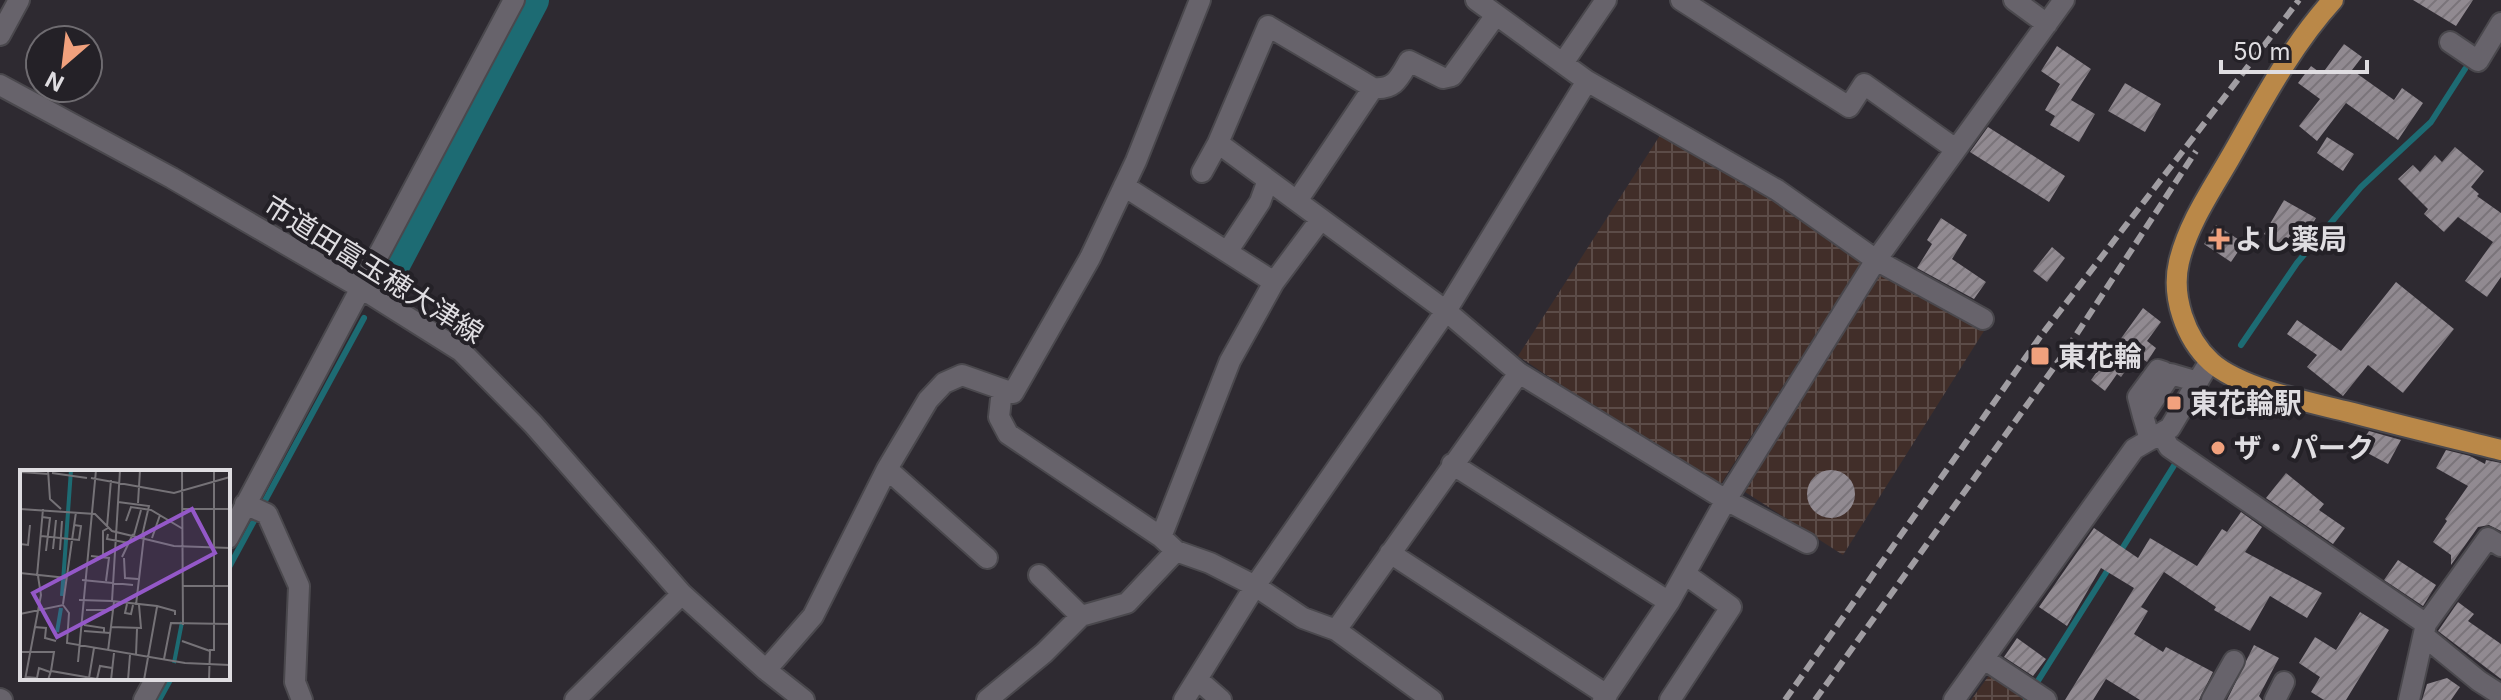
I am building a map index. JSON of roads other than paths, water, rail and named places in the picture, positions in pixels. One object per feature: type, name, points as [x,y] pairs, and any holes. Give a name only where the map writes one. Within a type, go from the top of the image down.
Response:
[{"type":"main road","points":[[2333,0],[2320,14],[2269,90],[2194,221],[2178,263],[2177,294],[2185,327],[2210,361],[2232,376],[2291,398],[2501,450]]},
{"type":"street","points":[[0,35],[19,0]]},
{"type":"street","points":[[230,536],[254,508],[361,288],[514,0]]},
{"type":"street","points":[[766,670],[813,616],[887,469],[928,400],[944,383],[962,375],[1013,393],[1090,258],[1124,186],[1200,0]]},
{"type":"street","points":[[1476,0],[1587,81],[1777,190],[1876,260],[1983,319]]},
{"type":"street","points":[[1563,63],[1606,0]]},
{"type":"street","points":[[1681,0],[1849,107],[1864,84],[1954,148]]},
{"type":"street","points":[[2014,0],[2047,24]]},
{"type":"street","points":[[1390,553],[1605,697],[1669,602],[1726,500],[1876,260],[1954,148],[2064,0]]},
{"type":"street","points":[[1202,172],[1218,143],[1268,26],[1373,88],[1385,89],[1395,84],[1409,61],[1443,78],[1452,76],[1496,15]]},
{"type":"street","points":[[2464,51],[2478,61],[2501,23]]},
{"type":"street","points":[[1184,700],[1255,586],[1446,311],[1587,81]]},
{"type":"street","name":"市道田富玉穂大津線","points":[[0,85],[172,178],[361,288],[461,351],[492,379],[682,594],[791,696]]},
{"type":"street","points":[[1297,201],[1373,88]]},
{"type":"street","points":[[1218,143],[1446,311],[1519,373],[1726,500],[1807,543]]},
{"type":"street","points":[[1227,252],[1260,202],[1268,180]]},
{"type":"street","points":[[1124,186],[1274,282]]},
{"type":"street","points":[[996,698],[1081,616],[1127,603],[1168,544],[1230,361],[1274,282],[1321,219]]},
{"type":"street","points":[[1954,700],[2134,449],[2170,428],[2210,361]]},
{"type":"street","points":[[1336,630],[1519,373]]},
{"type":"street","points":[[2198,382],[2171,374],[2143,416],[2155,437],[2425,630],[2479,681],[2501,695]]},
{"type":"street","points":[[1002,390],[999,417],[1008,434],[1168,544],[1255,586],[1303,618],[1336,630],[1411,694],[1432,700]]},
{"type":"street","points":[[1452,464],[1669,602]]},
{"type":"street","points":[[887,469],[987,558]]},
{"type":"street","points":[[254,508],[299,586],[295,682],[302,700]]},
{"type":"street","points":[[2409,700],[2425,630],[2488,538],[2501,546]]},
{"type":"street","points":[[1670,700],[1731,607],[1685,574]]},
{"type":"street","points":[[1039,575],[1081,616]]},
{"type":"street","points":[[575,700],[682,594]]},
{"type":"street","points":[[1984,659],[2036,694]]},
{"type":"street","points":[[2212,700],[2234,661]]},
{"type":"street","points":[[1197,679],[1221,700]]},
{"type":"street","points":[[144,700],[155,680]]},
{"type":"waterway","points":[[386,276],[531,0]]},
{"type":"waterway","points":[[2241,345],[2297,263],[2361,187],[2431,122],[2465,69]]},
{"type":"waterway","points":[[230,565],[364,318]]},
{"type":"waterway","points":[[2120,552],[2175,464]]},
{"type":"waterway","points":[[2026,700],[2109,568]]},
{"type":"waterway","points":[[159,700],[170,680]]},
{"type":"railway","points":[[1785,700],[2040,337],[2299,0]]},
{"type":"railway","points":[[1815,700],[2065,352],[2196,151]]},
{"type":"place","name":"よし薬局","points":[[2219,239]]},
{"type":"place","name":"東花輪","points":[[2040,356]]},
{"type":"place","name":"東花輪駅","points":[[2174,403]]},
{"type":"place","name":"ザ・パーク","points":[[2218,448]]}]
